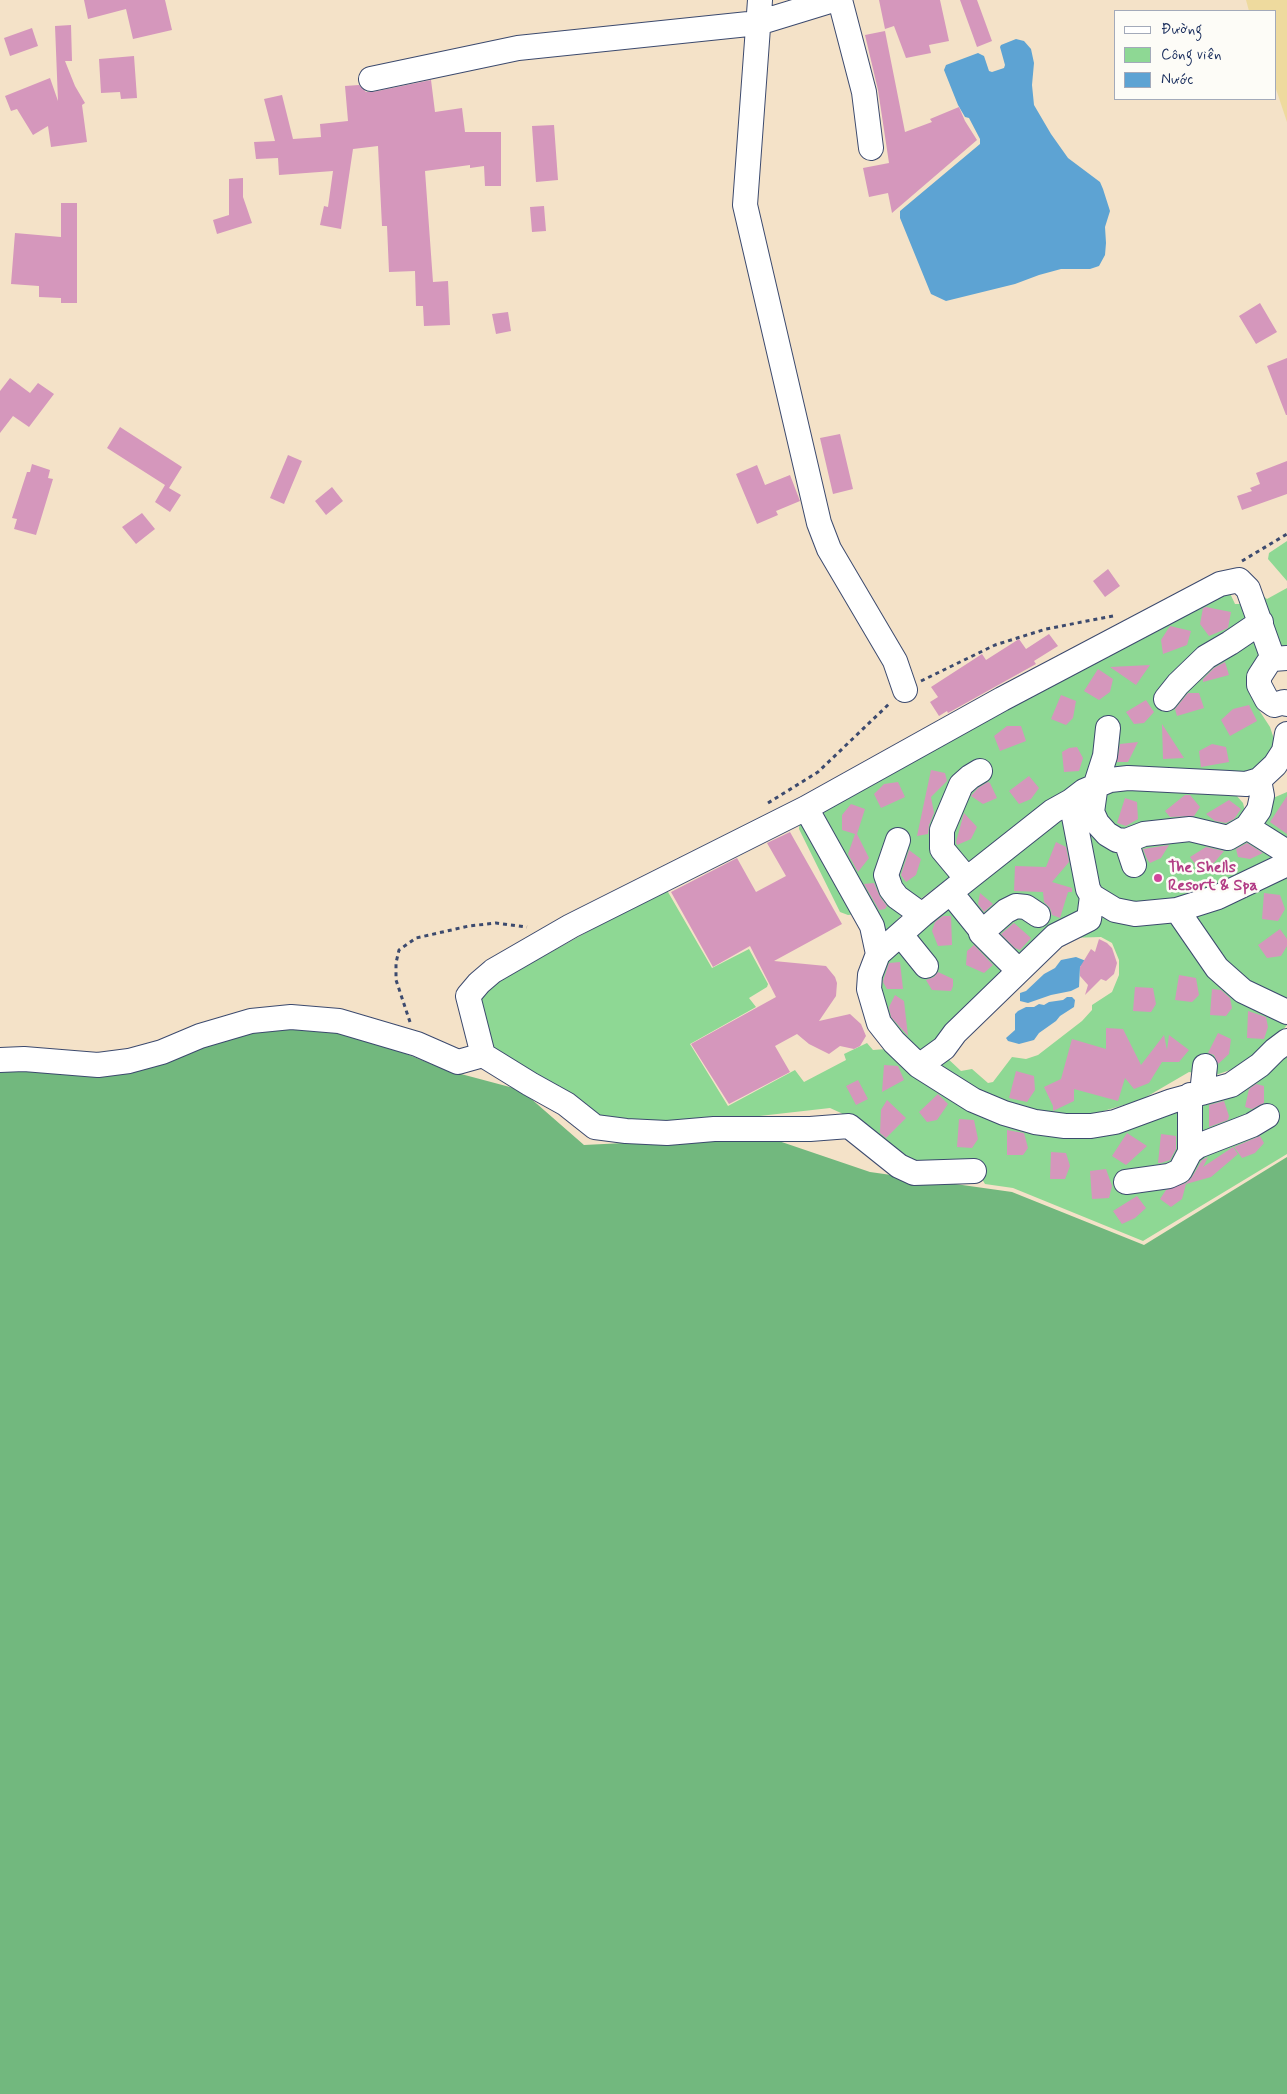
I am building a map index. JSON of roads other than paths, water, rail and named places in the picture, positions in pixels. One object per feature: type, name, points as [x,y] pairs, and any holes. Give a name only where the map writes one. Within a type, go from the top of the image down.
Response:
[{"type":"street","points":[[371,79],[518,48],[759,11],[808,6],[833,0]]},
{"type":"street","points":[[840,0],[864,92],[871,148]]},
{"type":"street","points":[[759,11],[745,205],[819,523],[830,548],[895,661],[905,690]]},
{"type":"street","points":[[974,1171],[914,1173],[899,1166],[849,1126],[810,1129],[714,1129],[667,1133],[595,1127],[566,1104],[483,1055],[468,996],[479,982],[493,971],[571,926],[806,808],[1002,699],[1220,584],[1239,580],[1248,589],[1261,622],[1280,659],[1262,670],[1259,685],[1267,700],[1286,708]]},
{"type":"street","points":[[1166,699],[1178,684],[1206,657],[1261,622]]},
{"type":"street","points":[[1108,728],[1105,756],[1096,784],[1092,812],[1097,823],[1107,834],[1117,840],[1126,841],[1144,834],[1190,829],[1228,838],[1247,827],[1259,810],[1262,796],[1259,780]]},
{"type":"street","points":[[1287,734],[1284,751],[1275,765],[1259,780],[1246,784],[1128,778],[1096,784],[1084,791],[1071,802],[1053,811],[922,915],[878,954],[870,975],[869,989],[879,1023],[894,1042],[919,1066],[973,1100],[1004,1113],[1035,1122],[1065,1126],[1091,1126],[1115,1122],[1196,1094],[1231,1085],[1260,1065],[1287,1041]]},
{"type":"street","points":[[980,771],[962,785],[942,830],[942,849],[981,933],[1018,970]]},
{"type":"street","points":[[1071,802],[1088,889],[1092,896],[1115,910],[1135,914],[1177,910],[1218,897],[1287,864]]},
{"type":"street","points":[[806,808],[872,926],[878,954]]},
{"type":"street","points":[[1247,827],[1287,854]]},
{"type":"street","points":[[898,840],[886,875],[891,889],[897,897],[922,915]]},
{"type":"street","points":[[1126,841],[1134,865]]},
{"type":"street","points":[[919,1066],[944,1048],[955,1033],[1055,936],[1089,919],[1092,896]]},
{"type":"street","points":[[981,933],[1006,911],[1016,906],[1026,907],[1038,915]]},
{"type":"street","points":[[1177,910],[1217,968],[1243,990],[1287,1012]]},
{"type":"street","points":[[901,935],[926,966]]},
{"type":"street","points":[[0,1060],[24,1059],[98,1065],[121,1062],[162,1052],[200,1036],[251,1021],[291,1017],[339,1021],[417,1044],[458,1062],[483,1055]]},
{"type":"street","points":[[1126,1182],[1169,1176],[1180,1171],[1190,1152],[1196,1094],[1205,1066]]},
{"type":"street","points":[[1190,1152],[1198,1146],[1252,1125],[1267,1116]]},
{"type":"water","points":[[1016,39],[1024,41],[1031,49],[1034,63],[1032,85],[1034,105],[1068,158],[1100,182],[1103,189],[1110,211],[1105,227],[1105,255],[1099,266],[1090,269],[1061,269],[1015,284],[946,301],[931,294],[900,218],[900,211],[980,144],[980,139],[969,118],[965,117],[958,105],[944,70],[946,65],[978,53],[984,56],[989,71],[992,72],[1004,68],[1005,65],[1000,47]]},
{"type":"water","points":[[1076,957],[1086,961],[1080,967],[1079,987],[1028,1003],[1020,1001],[1020,993],[1026,991],[1044,974],[1055,968],[1061,960]]},
{"type":"water","points":[[1067,997],[1072,997],[1075,1000],[1074,1007],[1039,1033],[1034,1040],[1019,1044],[1008,1041],[1006,1038],[1015,1030],[1015,1014],[1018,1011],[1026,1007],[1063,1000]]},
{"type":"place","name":"The Shells Resort & Spa","points":[[1158,878]]}]
